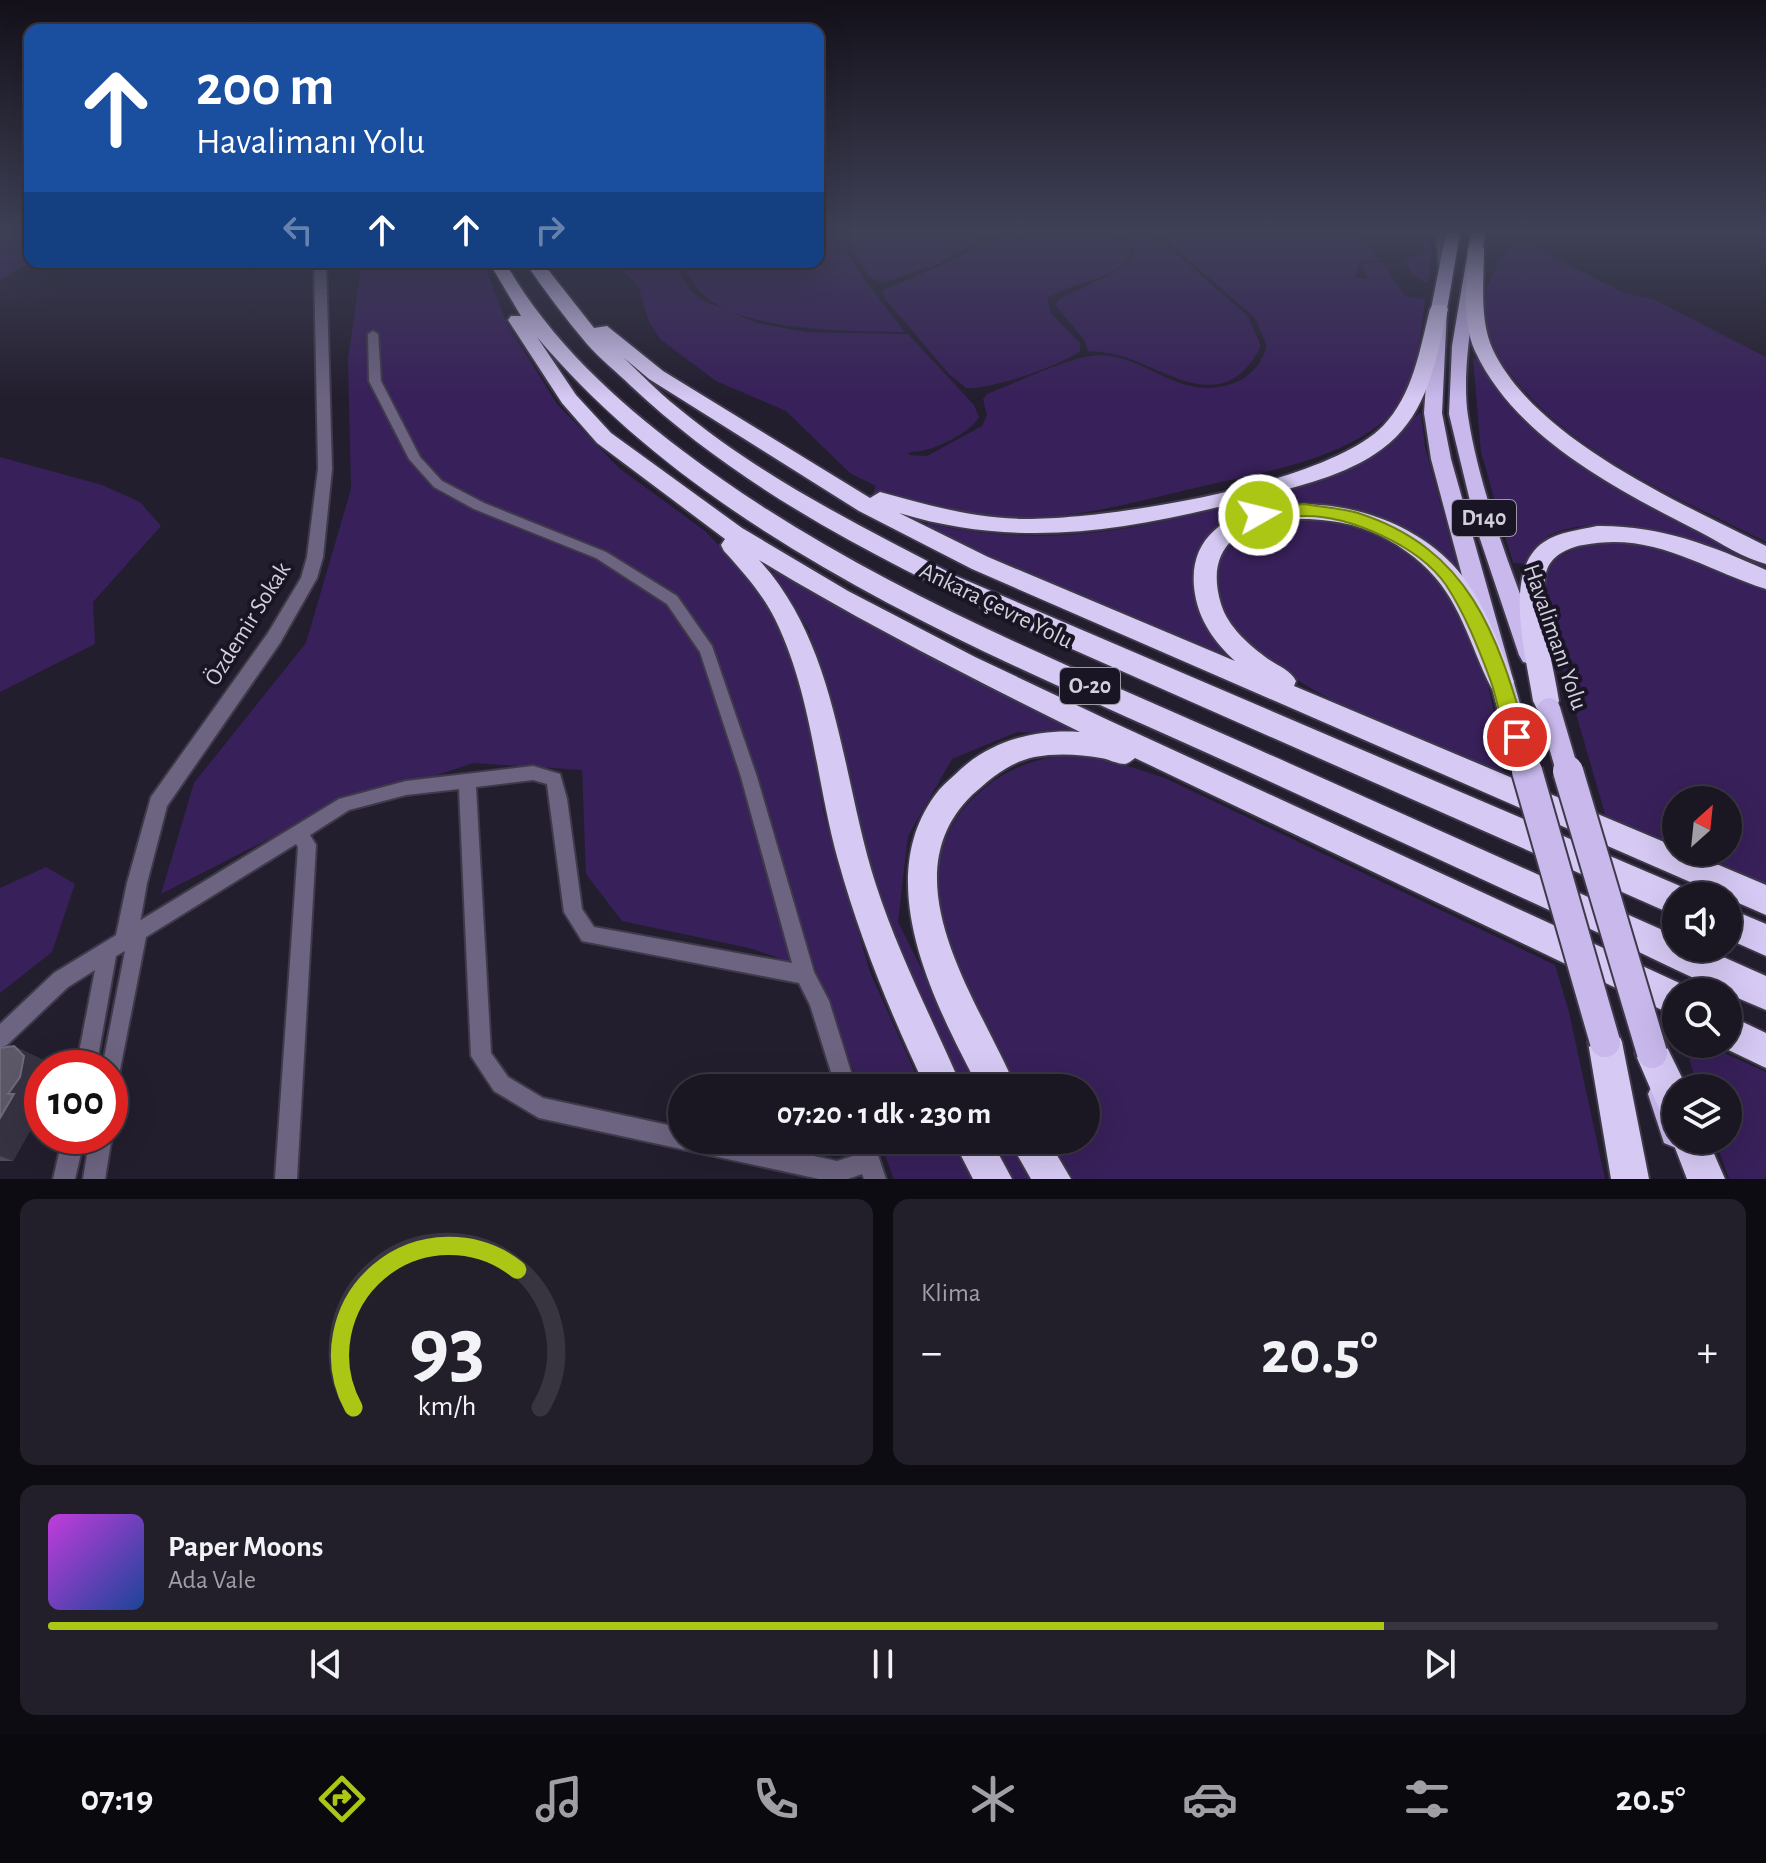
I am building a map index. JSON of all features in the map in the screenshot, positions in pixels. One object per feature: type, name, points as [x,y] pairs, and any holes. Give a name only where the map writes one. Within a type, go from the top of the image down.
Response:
[{"type":"highway","points":[[500,288],[557,382],[604,438],[733,546],[761,574],[787,614],[805,656],[841,818],[866,903],[917,1036],[937,1074]]},
{"type":"highway","name":"Ankara Çevre Yolu","points":[[512,288],[549,338],[618,410],[709,482],[829,557],[1010,649],[1766,993]]},
{"type":"highway","name":"Ankara Çevre Yolu","points":[[551,288],[576,323],[651,397],[704,438],[835,521],[947,580],[1042,625],[1662,894]]},
{"type":"highway","points":[[561,288],[617,344],[656,375],[828,484],[939,543],[1766,900]]},
{"type":"highway","name":"D140","points":[[1443,288],[1433,387],[1437,436],[1501,682],[1605,1042]]},
{"type":"highway","name":"Havalimanı Yolu","points":[[1469,288],[1460,346],[1458,414],[1487,530],[1548,705],[1662,1086]]},
{"type":"highway","points":[[1475,288],[1480,337],[1488,357],[1517,398],[1563,439],[1613,472],[1766,556]]},
{"type":"highway","points":[[753,437],[828,478],[921,512],[1006,527],[1057,529],[1108,523],[1301,478],[1355,457],[1390,431],[1413,399],[1439,309]]},
{"type":"highway","points":[[604,438],[734,534],[850,604],[966,664],[1662,992]]},
{"type":"highway","points":[[1501,682],[1472,612],[1450,578],[1415,547],[1375,525],[1312,510],[1267,513],[1226,533],[1209,554],[1204,580],[1211,610],[1231,642],[1257,665],[1300,690],[1504,789]]},
{"type":"highway","points":[[1548,705],[1533,580],[1540,558],[1551,547],[1592,535],[1638,536],[1687,547],[1766,580]]},
{"type":"highway","points":[[991,1074],[948,989],[933,950],[923,901],[922,875],[929,834],[939,813],[963,781],[993,760],[1026,748],[1084,742],[1144,759],[1296,821]]},
{"type":"highway","points":[[1498,915],[1662,998]]},
{"type":"highway","points":[[1742,929],[1766,940]]},
{"type":"highway","points":[[1742,1030],[1766,1041]]},
{"type":"highway","points":[[1742,1039],[1766,1051]]},
{"type":"highway","points":[[1605,1042],[1630,1179]]},
{"type":"highway","points":[[1605,1042],[1645,1179]]},
{"type":"highway","points":[[1652,1053],[1662,1075]]},
{"type":"highway","points":[[979,1154],[993,1179]]},
{"type":"highway","points":[[1036,1154],[1052,1179]]},
{"type":"highway","points":[[1683,1154],[1691,1179]]},
{"type":"highway","points":[[1696,1154],[1706,1179]]},
{"type":"street","name":"Özdemir Sokak","points":[[132,936],[137,883],[158,803],[274,638],[299,597],[315,557],[325,469],[321,288]]},
{"type":"street","points":[[373,334],[375,381],[415,459],[438,484],[479,506],[613,562],[672,600],[707,650],[749,777],[805,975],[819,1001],[842,1074]]},
{"type":"street","points":[[0,1038],[61,980],[345,804],[406,788],[533,773],[554,779],[573,912],[589,935],[805,975]]},
{"type":"street","points":[[467,781],[481,1056],[501,1084],[539,1108],[668,1136]]},
{"type":"street","points":[[286,1179],[307,845],[299,833]]},
{"type":"street","points":[[114,1050],[132,936]]},
{"type":"street","points":[[89,1050],[108,951]]},
{"type":"street","points":[[64,1179],[70,1154]]},
{"type":"street","points":[[94,1179],[98,1154]]},
{"type":"street","points":[[753,1154],[837,1172],[869,1160]]},
{"type":"shaded area","points":[[358,288],[493,288],[507,324],[557,404],[619,468],[705,531],[767,595],[801,676],[824,814],[870,972],[916,1074],[855,1074],[815,970],[749,948],[622,921],[586,874],[582,770],[473,763],[310,818],[161,894],[194,783],[306,643],[351,489],[348,359]]},
{"type":"shaded area","points":[[639,288],[689,288],[700,299],[757,323],[806,332],[908,334],[974,405],[979,417],[967,430],[948,441],[908,455],[927,456],[982,426],[987,415],[983,399],[987,394],[1080,358],[1109,356],[1127,360],[1193,387],[1211,388],[1231,384],[1254,370],[1267,346],[1255,318],[1221,288],[1400,288],[1405,296],[1425,299],[1414,373],[1404,400],[1377,427],[1354,441],[1329,453],[1275,470],[1129,504],[1062,516],[1016,519],[944,512],[873,493],[876,486],[850,473],[786,411],[716,381],[661,340],[649,322]]},
{"type":"shaded area","points":[[698,288],[871,288],[905,332],[773,323],[724,309]]},
{"type":"shaded area","points":[[1071,288],[1047,299],[1051,313],[1080,343],[1080,351],[1024,376],[966,388],[949,374],[885,299],[883,290]]},
{"type":"shaded area","points":[[1082,288],[1216,288],[1248,316],[1261,346],[1247,367],[1232,379],[1216,384],[1199,384],[1120,356],[1088,351],[1084,340],[1055,305],[1059,299]]},
{"type":"shaded area","points":[[1487,288],[1614,288],[1655,300],[1766,357],[1766,542],[1625,470],[1560,425],[1531,398],[1487,342],[1483,324]]},
{"type":"shaded area","points":[[1473,358],[1480,360],[1526,416],[1766,563],[1766,569],[1684,539],[1614,526],[1582,526],[1555,533],[1537,547],[1529,564],[1513,563],[1481,452]]},
{"type":"shaded area","points":[[1421,412],[1425,447],[1463,587],[1416,541],[1336,512],[1310,505],[1271,505],[1232,518],[1204,544],[1197,561],[1196,582],[1251,677],[923,531],[928,523],[972,531],[1061,535],[1105,531],[1192,515],[1354,465]]},
{"type":"shaded area","points":[[0,457],[102,485],[140,502],[161,526],[93,602],[95,644],[0,692]]},
{"type":"shaded area","points":[[1269,518],[1350,519],[1430,561],[1478,644],[1496,720],[1504,780],[1350,710],[1272,663],[1242,638],[1218,604],[1215,587],[1219,562],[1223,546]]},
{"type":"shaded area","points":[[1635,541],[1710,561],[1766,588],[1766,884],[1720,866],[1742,866],[1742,786],[1662,786],[1662,843],[1607,821],[1541,592],[1551,561],[1587,542]]},
{"type":"shaded area","points":[[782,570],[1075,724],[1067,734],[1017,732],[952,759],[908,836],[898,922],[974,1074],[956,1074],[886,939],[809,630],[772,573]]},
{"type":"shaded area","points":[[1063,755],[1106,759],[1165,778],[1555,965],[1569,1012],[1605,1179],[1071,1179],[1057,1154],[1100,1154],[1100,1074],[1010,1074],[962,979],[948,939],[940,899],[941,860],[953,824],[980,792],[999,778],[1018,767]]},
{"type":"shaded area","points":[[46,867],[75,884],[52,952],[0,993],[0,888]]},
{"type":"shaded area","points":[[1689,1058],[1735,1058],[1766,1072],[1766,1179],[1729,1179],[1720,1154],[1742,1154],[1742,1074],[1694,1074]]},
{"type":"shaded area","points":[[884,1154],[958,1154],[975,1179],[894,1179]]},
{"type":"shaded area","points":[[996,1154],[1021,1154],[1038,1179],[1009,1179]]},
{"type":"building","points":[[14,1046],[24,1056],[20,1077],[8,1094],[14,1094],[0,1118],[0,1048]]},
{"type":"route","points":[[1259,515],[1304,510],[1353,518],[1394,534],[1434,561],[1450,578],[1472,612],[1501,682],[1517,737]]}]
